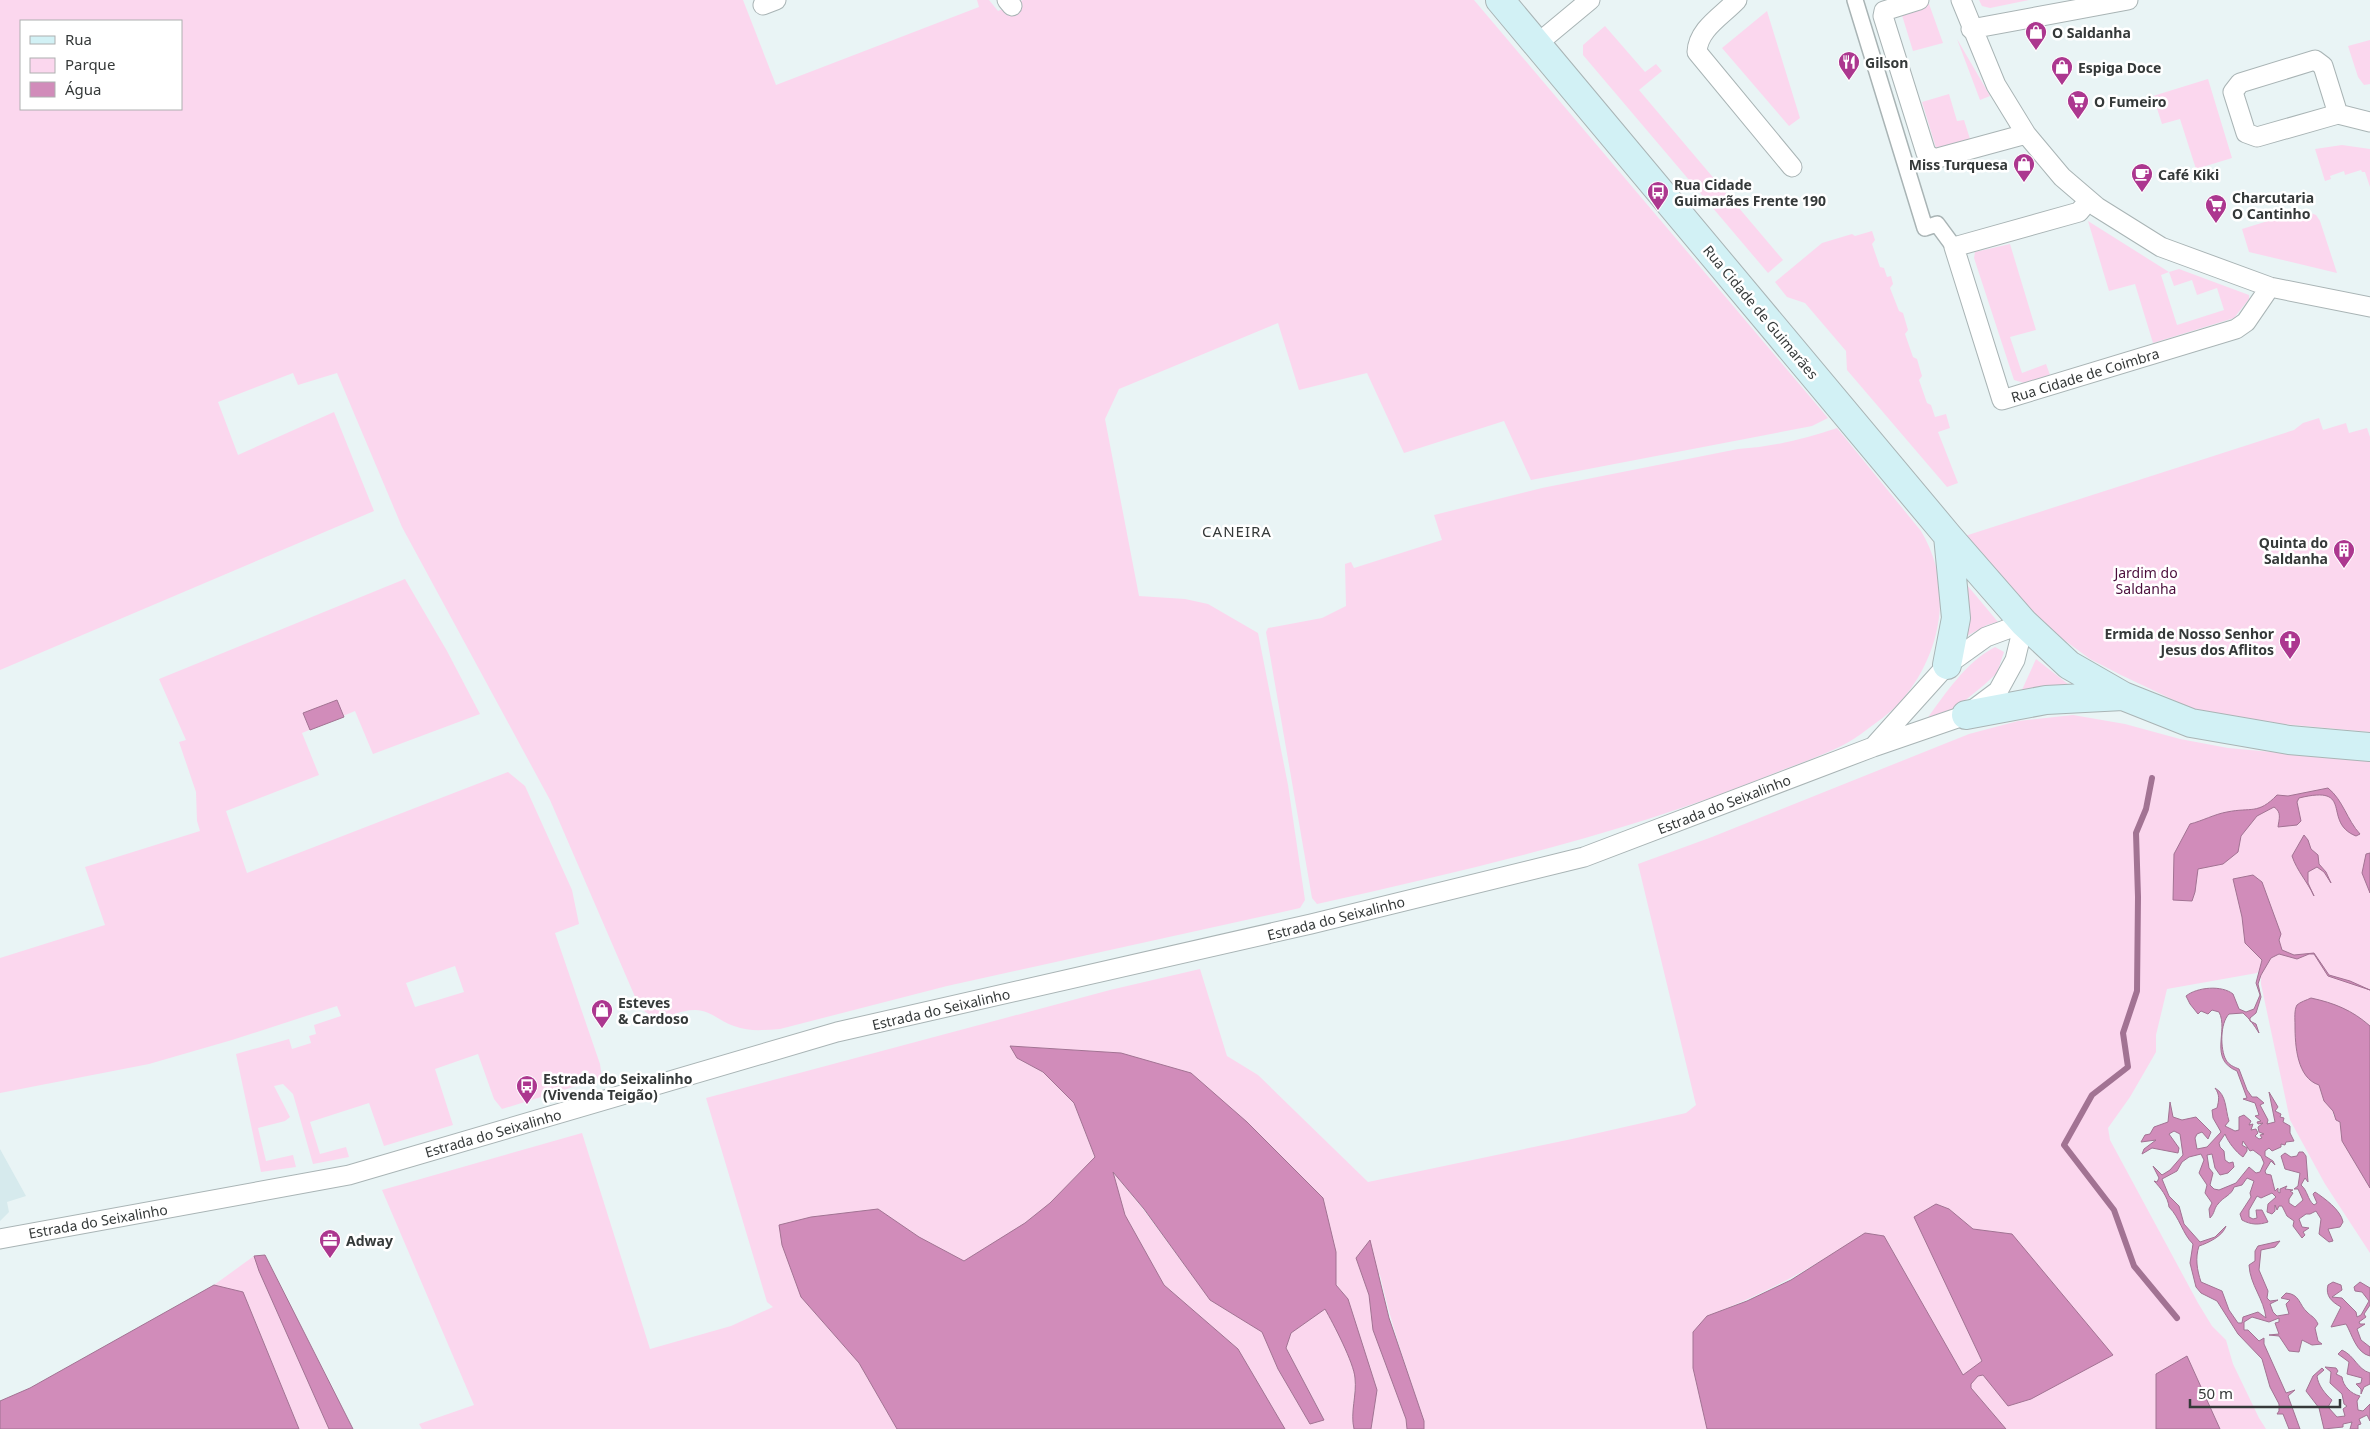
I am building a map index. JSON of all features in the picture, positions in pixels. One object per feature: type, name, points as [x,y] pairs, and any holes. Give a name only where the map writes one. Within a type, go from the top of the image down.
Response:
[{"type":"main road","name":"Rua Cidade de Guimarães","points":[[1500,0],[1948,536],[2024,623],[2069,665],[2122,696],[2191,723],[2298,741],[2370,748]]},
{"type":"main road","points":[[1947,665],[1956,618],[1954,576],[1948,536]]},
{"type":"main road","points":[[1966,715],[2046,700],[2122,696]]},
{"type":"street","points":[[1537,44],[1590,0]]},
{"type":"street","points":[[1737,0],[1697,41],[1697,52],[1792,167]]},
{"type":"street","points":[[1855,0],[1925,228],[1937,224],[1954,247],[2079,212],[2089,200]]},
{"type":"street","points":[[1918,0],[1884,11],[1882,16],[1926,153],[1934,159],[2026,134]]},
{"type":"street","points":[[1961,0],[1971,29],[1996,85],[2026,134],[2062,177],[2089,200],[2160,247],[2270,287],[2370,307]]},
{"type":"street","points":[[1971,29],[2128,0]]},
{"type":"street","points":[[2338,114],[2323,66],[2315,60],[2240,83],[2233,92],[2246,133],[2257,137],[2338,114],[2370,122]]},
{"type":"street","name":"Rua Cidade de Coimbra","points":[[1954,247],[2002,400],[2236,329],[2246,322],[2270,287]]},
{"type":"street","points":[[1873,747],[1947,665],[1986,637],[2024,623]]},
{"type":"street","name":"Estrada do Seixalinho","points":[[0,1239],[350,1175],[838,1032],[1311,924],[1584,857],[1873,747],[1966,715],[1998,691],[2015,660],[2024,623]]},
{"type":"shaded area","points":[[0,1149],[26,1196],[7,1202],[9,1212],[0,1221]]},
{"type":"green space","points":[[0,0],[743,0],[776,85],[979,7],[977,0],[989,0],[998,11],[1023,0],[1474,0],[1828,418],[1812,426],[1531,480],[1504,421],[1404,453],[1367,373],[1299,390],[1278,323],[1119,389],[1105,419],[1139,596],[1185,599],[1208,604],[1258,633],[1288,785],[1305,900],[1300,908],[947,986],[780,1029],[757,1030],[740,1028],[711,1014],[695,1010],[660,1017],[647,1013],[639,1006],[550,800],[402,527],[337,373],[298,385],[293,373],[218,402],[238,455],[334,412],[374,511],[0,670]]},
{"type":"green space","points":[[1979,0],[2029,0],[1990,8],[1982,6]]},
{"type":"green space","points":[[1929,4],[1943,43],[1913,51],[1901,12]]},
{"type":"green space","points":[[1767,11],[1800,118],[1789,126],[1722,48]]},
{"type":"green space","points":[[1605,26],[1645,72],[1656,64],[1662,71],[1639,90],[1783,260],[1768,273],[1583,55],[1583,45]]},
{"type":"green space","points":[[1957,39],[1989,94],[1990,96],[1980,100]]},
{"type":"green space","points":[[2370,40],[2370,84],[2364,85],[2358,77],[2348,46]]},
{"type":"green space","points":[[2208,79],[2232,158],[2196,169],[2180,119],[2162,124],[2153,96]]},
{"type":"green space","points":[[1949,94],[1957,121],[1964,120],[1970,139],[1936,148],[1922,102]]},
{"type":"green space","points":[[2342,145],[2370,149],[2370,187],[2365,172],[2361,170],[2345,175],[2344,171],[2330,176],[2331,179],[2325,181],[2315,149]]},
{"type":"green space","points":[[2303,210],[2316,215],[2320,221],[2337,273],[2249,252],[2242,229]]},
{"type":"green space","points":[[2088,221],[2169,272],[2179,269],[2249,295],[2249,299],[2234,318],[2153,343],[2135,284],[2109,291]],"holes":[[[2169,272],[2174,286],[2192,280],[2197,295],[2217,288],[2224,310],[2177,325],[2161,275]]]},
{"type":"green space","points":[[1872,231],[1875,240],[1872,244],[1880,267],[1884,268],[1887,277],[1891,276],[1893,284],[1890,288],[1899,311],[1903,313],[1908,330],[1905,334],[1913,357],[1917,359],[1922,376],[1919,380],[1927,403],[1931,405],[1935,417],[1946,414],[1950,428],[1938,432],[1958,483],[1947,487],[1847,370],[1846,351],[1805,303],[1787,297],[1775,282],[1822,243],[1852,234],[1855,236]]},
{"type":"green space","points":[[2010,244],[2036,330],[2010,337],[2022,373],[2046,364],[2050,375],[2024,383],[2014,380],[1974,258],[1975,252]]},
{"type":"green space","name":"Jardim do Saldanha","points":[[2319,418],[2323,430],[2346,423],[2349,433],[2367,428],[2370,437],[2370,732],[2231,719],[2199,712],[2121,675],[2090,659],[2056,634],[2010,591],[1965,536],[2294,430],[2303,423]]},
{"type":"green space","points":[[1837,428],[1921,531],[1931,552],[1938,574],[1939,618],[1934,640],[1916,682],[1893,709],[1861,734],[1840,747],[1711,798],[1655,817],[1544,850],[1317,904],[1312,898],[1266,632],[1268,628],[1322,618],[1346,606],[1345,564],[1351,562],[1354,568],[1442,540],[1434,515],[1542,488],[1738,449],[1788,442]]},
{"type":"green space","points":[[405,579],[447,651],[480,714],[373,754],[355,711],[302,733],[319,775],[226,811],[247,873],[508,772],[525,786],[572,890],[579,924],[555,933],[600,1064],[602,1078],[502,1109],[494,1099],[478,1054],[435,1069],[453,1125],[384,1146],[369,1103],[310,1122],[320,1154],[346,1147],[349,1157],[313,1164],[293,1094],[283,1084],[274,1086],[290,1117],[285,1121],[258,1128],[266,1161],[293,1155],[296,1167],[261,1172],[236,1054],[289,1039],[292,1049],[311,1043],[309,1036],[316,1034],[314,1025],[341,1016],[337,1006],[232,1040],[149,1064],[0,1093],[0,958],[105,925],[85,867],[200,831],[197,821],[196,792],[179,742],[186,740],[159,679]],"holes":[[[455,966],[464,992],[415,1007],[406,983]]]},
{"type":"green space","points":[[1962,579],[1998,622],[1987,625],[1965,637]]},
{"type":"green space","points":[[1995,647],[2004,652],[1997,673],[1957,707],[1926,720],[1965,670],[1974,661]]},
{"type":"green space","points":[[2036,659],[2073,688],[2021,692]]},
{"type":"green space","points":[[2073,715],[2125,724],[2180,739],[2228,748],[2370,761],[2370,1026],[2362,1019],[2295,1018],[2298,1057],[2301,1066],[2311,1081],[2319,1085],[2321,1093],[2333,1111],[2333,1115],[2342,1125],[2342,1141],[2370,1188],[2370,1253],[2325,1184],[2290,1120],[2261,984],[2261,975],[2270,959],[2263,964],[2257,973],[2167,989],[2156,1035],[2156,1052],[2130,1097],[2108,1128],[2110,1140],[2198,1303],[2212,1326],[2226,1340],[2233,1364],[2266,1429],[2220,1429],[2187,1356],[2156,1429],[2006,1429],[1971,1388],[1971,1384],[1978,1376],[1983,1375],[2012,1234],[1973,1229],[1949,1209],[1936,1204],[1915,1217],[1982,1361],[1963,1376],[1884,1236],[1865,1233],[1789,1279],[1707,1316],[1693,1368],[1707,1429],[1424,1429],[1424,1421],[1384,1294],[1380,1275],[1356,1258],[1369,1295],[1373,1330],[1406,1419],[1407,1429],[1371,1429],[1377,1390],[1348,1299],[1336,1285],[1336,1252],[1011,1046],[1017,1058],[1043,1072],[1074,1103],[1095,1157],[1050,1203],[1025,1223],[964,1261],[919,1237],[878,1209],[801,1297],[859,1363],[897,1429],[422,1429],[419,1424],[474,1405],[382,1190],[582,1133],[650,1349],[731,1326],[773,1307],[767,1302],[706,1098],[1110,990],[1200,969],[1227,1056],[1258,1075],[1368,1182],[1686,1113],[1696,1105],[1638,864],[1712,837],[1969,734],[2018,721]]},
{"type":"green space","points":[[1112,1171],[1143,1209],[1210,1300],[1262,1332],[1278,1369],[1310,1424],[1324,1419],[1286,1348],[1291,1333],[1325,1308],[1343,1344],[1354,1372],[1354,1429],[1285,1429],[1238,1349],[1164,1285],[1125,1215]]},
{"type":"green space","points":[[254,1256],[329,1429],[299,1429],[243,1292],[214,1285]]},
{"type":"water","points":[[337,700],[344,717],[310,730],[303,713]]},
{"type":"water","points":[[2328,788],[2338,798],[2360,834],[2356,836],[2346,830],[2340,822],[2333,800],[2327,796],[2316,795],[2299,798],[2297,802],[2301,821],[2297,825],[2278,827],[2279,813],[2274,807],[2257,816],[2241,836],[2238,852],[2223,864],[2198,869],[2192,901],[2173,900],[2174,854],[2190,824],[2222,813],[2259,808],[2277,795],[2288,796]]},
{"type":"water","points":[[2304,835],[2311,849],[2318,855],[2319,864],[2326,872],[2331,883],[2324,872],[2317,867],[2308,872],[2308,883],[2314,896],[2292,856]]},
{"type":"water","points":[[2370,853],[2370,893],[2362,873],[2366,854]]},
{"type":"water","points":[[2253,875],[2262,882],[2281,934],[2279,940],[2282,950],[2294,955],[2314,953],[2329,975],[2350,981],[2370,990],[2328,976],[2314,954],[2297,959],[2279,954],[2271,958],[2261,975],[2258,984],[2261,997],[2256,1013],[2250,1020],[2243,1013],[2229,1014],[2226,1018],[2222,1036],[2224,1055],[2233,1067],[2239,1069],[2247,1090],[2252,1097],[2257,1097],[2264,1103],[2260,1105],[2268,1120],[2267,1124],[2275,1122],[2269,1092],[2278,1107],[2275,1111],[2281,1114],[2280,1117],[2284,1118],[2283,1122],[2290,1126],[2290,1133],[2294,1141],[2286,1142],[2285,1145],[2281,1144],[2281,1147],[2272,1151],[2269,1148],[2265,1151],[2265,1156],[2273,1161],[2275,1165],[2271,1161],[2265,1171],[2266,1174],[2271,1175],[2275,1191],[2278,1188],[2280,1193],[2280,1189],[2287,1186],[2285,1189],[2293,1190],[2290,1191],[2293,1193],[2289,1203],[2295,1207],[2303,1200],[2298,1189],[2294,1189],[2298,1186],[2300,1173],[2285,1169],[2281,1156],[2285,1153],[2291,1157],[2297,1156],[2299,1152],[2303,1152],[2306,1156],[2308,1182],[2305,1178],[2301,1185],[2314,1205],[2317,1203],[2313,1194],[2315,1192],[2332,1205],[2342,1218],[2343,1222],[2340,1227],[2328,1229],[2333,1241],[2329,1242],[2319,1234],[2321,1219],[2316,1211],[2306,1214],[2299,1219],[2302,1227],[2309,1228],[2303,1232],[2305,1235],[2302,1238],[2293,1226],[2294,1221],[2287,1216],[2282,1206],[2279,1206],[2277,1210],[2275,1205],[2275,1211],[2272,1214],[2267,1212],[2268,1204],[2276,1197],[2272,1193],[2261,1198],[2257,1196],[2249,1210],[2249,1217],[2253,1219],[2257,1218],[2256,1210],[2262,1210],[2268,1222],[2255,1224],[2242,1220],[2240,1214],[2251,1197],[2250,1193],[2254,1181],[2247,1178],[2242,1185],[2234,1187],[2220,1202],[2210,1218],[2209,1209],[2212,1203],[2205,1193],[2207,1185],[2199,1173],[2204,1160],[2201,1154],[2189,1157],[2182,1162],[2177,1171],[2162,1179],[2169,1196],[2179,1206],[2184,1224],[2200,1242],[2215,1237],[2226,1226],[2219,1236],[2199,1246],[2197,1260],[2201,1282],[2222,1291],[2229,1310],[2238,1323],[2242,1323],[2243,1317],[2258,1312],[2266,1318],[2249,1265],[2255,1261],[2255,1251],[2258,1246],[2280,1241],[2275,1247],[2261,1250],[2259,1270],[2268,1291],[2267,1298],[2270,1301],[2278,1300],[2270,1304],[2277,1316],[2289,1314],[2286,1304],[2290,1300],[2281,1298],[2286,1293],[2294,1295],[2304,1309],[2317,1321],[2318,1324],[2315,1328],[2318,1341],[2322,1344],[2312,1345],[2302,1340],[2299,1352],[2289,1351],[2279,1336],[2269,1335],[2279,1334],[2275,1323],[2279,1322],[2279,1318],[2269,1322],[2252,1317],[2244,1322],[2244,1330],[2248,1330],[2259,1341],[2264,1338],[2264,1344],[2286,1393],[2295,1390],[2288,1396],[2300,1429],[2289,1429],[2283,1414],[2277,1414],[2279,1404],[2270,1387],[2262,1359],[2238,1334],[2217,1301],[2201,1293],[2196,1287],[2190,1263],[2193,1244],[2169,1207],[2159,1186],[2154,1181],[2157,1182],[2159,1178],[2153,1166],[2162,1175],[2170,1170],[2183,1155],[2180,1134],[2174,1131],[2169,1134],[2179,1148],[2178,1153],[2152,1148],[2142,1154],[2144,1149],[2156,1140],[2141,1142],[2145,1135],[2150,1134],[2154,1127],[2168,1122],[2170,1102],[2173,1117],[2182,1120],[2196,1117],[2211,1132],[2208,1139],[2202,1132],[2197,1134],[2195,1138],[2197,1149],[2207,1147],[2221,1132],[2213,1118],[2212,1110],[2217,1108],[2219,1100],[2215,1088],[2222,1094],[2225,1103],[2229,1121],[2225,1126],[2235,1131],[2239,1130],[2239,1117],[2244,1115],[2251,1121],[2249,1125],[2253,1124],[2251,1130],[2256,1129],[2258,1133],[2255,1136],[2259,1139],[2262,1138],[2260,1135],[2264,1134],[2259,1132],[2258,1127],[2263,1123],[2258,1124],[2257,1122],[2261,1121],[2255,1116],[2259,1115],[2255,1103],[2243,1099],[2247,1098],[2237,1071],[2228,1066],[2223,1059],[2221,1052],[2222,1028],[2219,1012],[2212,1010],[2208,1014],[2201,1011],[2198,1014],[2186,996],[2203,989],[2223,989],[2233,994],[2239,1009],[2246,1012],[2254,1009],[2260,995],[2256,983],[2262,960],[2245,943],[2242,917],[2233,879]],"holes":[[[2225,1134],[2232,1147],[2243,1157],[2247,1151],[2247,1148],[2242,1145],[2243,1141],[2250,1151],[2253,1150],[2261,1156],[2264,1163],[2260,1172],[2256,1173],[2249,1167],[2236,1183],[2219,1190],[2214,1189],[2210,1185],[2213,1173],[2209,1168],[2207,1155],[2212,1154],[2215,1168],[2220,1175],[2228,1173],[2234,1167],[2233,1162],[2229,1163],[2225,1160],[2224,1151],[2219,1143]]]},
{"type":"water","points":[[2311,998],[2342,1008],[2370,1026],[2370,1188],[2342,1141],[2340,1122],[2336,1120],[2333,1111],[2324,1101],[2319,1085],[2306,1076],[2299,1060],[2296,1042],[2295,1009],[2298,1004]]},
{"type":"water","points":[[2251,1022],[2256,1024],[2259,1033],[2255,1027]]},
{"type":"water","points":[[1010,1046],[1121,1053],[1191,1073],[1247,1122],[1323,1198],[1336,1252],[1336,1285],[1348,1299],[1377,1390],[1371,1429],[1354,1429],[1354,1371],[1343,1343],[1325,1309],[1291,1333],[1286,1348],[1324,1420],[1310,1424],[1278,1369],[1262,1332],[1210,1300],[1144,1209],[1113,1172],[1125,1215],[1164,1285],[1238,1349],[1285,1429],[897,1429],[859,1363],[801,1297],[782,1245],[779,1225],[811,1217],[878,1209],[919,1237],[964,1261],[1025,1223],[1050,1203],[1095,1157],[1074,1103],[1043,1072],[1017,1058]]},
{"type":"water","points":[[1936,1204],[1949,1209],[1973,1229],[2012,1234],[2113,1355],[2031,1399],[2008,1406],[1983,1375],[1978,1376],[1971,1384],[1971,1388],[2006,1429],[1707,1429],[1693,1368],[1693,1332],[1707,1316],[1747,1301],[1791,1280],[1865,1233],[1884,1236],[1963,1375],[1982,1361],[1914,1217]]},
{"type":"water","points":[[1370,1240],[1389,1318],[1424,1421],[1424,1429],[1407,1429],[1406,1419],[1373,1330],[1369,1295],[1356,1258]]},
{"type":"water","points":[[265,1255],[353,1429],[329,1429],[259,1271],[254,1256]]},
{"type":"water","points":[[2333,1282],[2341,1285],[2342,1290],[2332,1297],[2342,1298],[2356,1312],[2357,1317],[2361,1315],[2369,1301],[2362,1292],[2355,1291],[2354,1287],[2360,1282],[2370,1288],[2370,1305],[2364,1314],[2366,1317],[2359,1322],[2360,1324],[2365,1324],[2357,1329],[2361,1340],[2370,1347],[2370,1356],[2361,1351],[2355,1343],[2346,1324],[2331,1327],[2341,1307],[2332,1301],[2328,1295],[2328,1285]]},
{"type":"water","points":[[214,1285],[243,1292],[299,1429],[0,1429],[0,1401],[30,1388]]},
{"type":"water","points":[[2342,1350],[2362,1369],[2370,1373],[2370,1384],[2364,1387],[2361,1394],[2361,1389],[2356,1384],[2361,1383],[2362,1378],[2347,1374],[2349,1362],[2338,1354]]},
{"type":"water","points":[[2187,1356],[2220,1429],[2156,1429],[2156,1374]]},
{"type":"water","points":[[2325,1367],[2336,1368],[2338,1371],[2336,1374],[2342,1377],[2348,1389],[2360,1396],[2357,1401],[2358,1410],[2363,1411],[2370,1404],[2370,1421],[2367,1415],[2359,1419],[2361,1424],[2358,1425],[2358,1429],[2350,1429],[2352,1422],[2343,1424],[2343,1427],[2324,1429],[2319,1408],[2306,1391],[2313,1376],[2322,1368],[2324,1370],[2317,1376],[2322,1389],[2332,1400],[2328,1407],[2337,1417],[2345,1416],[2343,1409],[2347,1406],[2344,1404],[2342,1394],[2330,1383],[2331,1372]]},
{"type":"waterway","points":[[2152,778],[2146,809],[2136,833],[2138,897],[2137,991],[2123,1033],[2128,1067],[2092,1095],[2064,1145],[2114,1210],[2134,1266],[2177,1318]]},
{"type":"place","name":"O Saldanha","points":[[2036,51]]},
{"type":"place","name":"Gilson","points":[[1849,81]]},
{"type":"place","name":"Espiga Doce","points":[[2062,86]]},
{"type":"place","name":"O Fumeiro","points":[[2078,120]]},
{"type":"place","name":"Miss Turquesa","points":[[2024,183]]},
{"type":"place","name":"Café Kiki","points":[[2142,193]]},
{"type":"place","name":"Rua Cidade Guimarães Frente 190","points":[[1658,211]]},
{"type":"place","name":"Charcutaria O Cantinho","points":[[2216,224]]},
{"type":"place","name":"Quinta do Saldanha","points":[[2344,569]]},
{"type":"place","name":"Ermida de Nosso Senhor Jesus dos Aflitos","points":[[2290,660]]},
{"type":"place","name":"Esteves & Cardoso","points":[[602,1029]]},
{"type":"place","name":"Estrada do Seixalinho (Vivenda Teigão)","points":[[527,1105]]},
{"type":"place","name":"Adway","points":[[330,1259]]},
{"type":"district","name":"CANEIRA","points":[[1237,531]]}]
